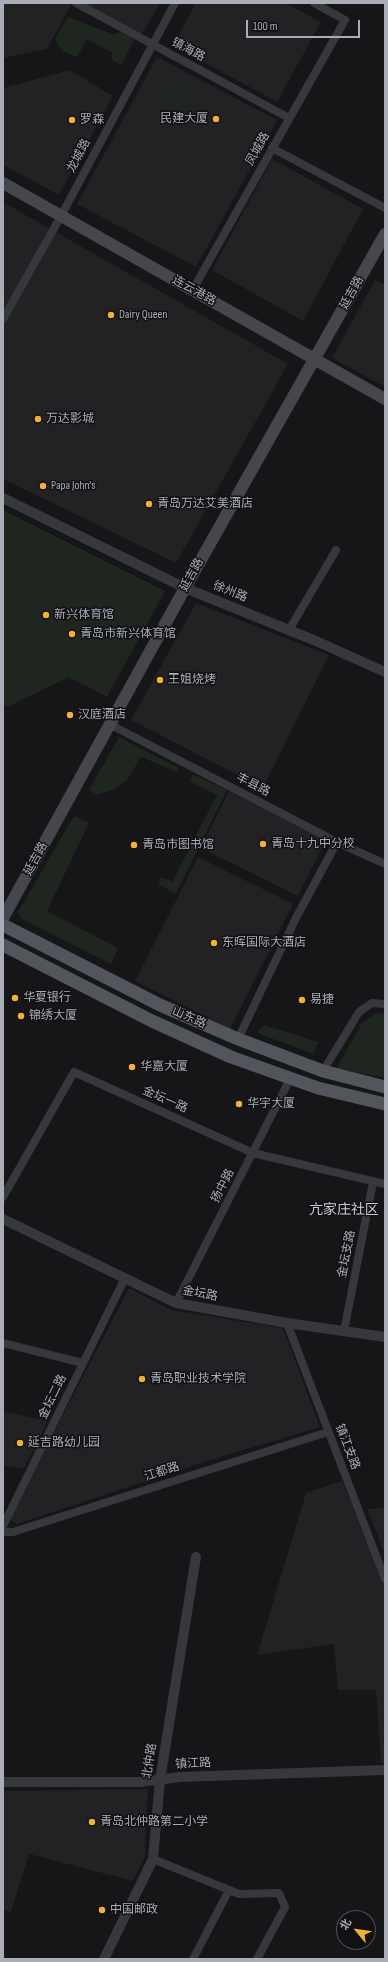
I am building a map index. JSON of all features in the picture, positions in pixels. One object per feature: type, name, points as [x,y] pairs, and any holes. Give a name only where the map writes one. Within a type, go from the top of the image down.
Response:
[{"type":"main road","name":"连云港路","points":[[3,183],[192,291],[315,358],[385,399]]},
{"type":"main road","name":"延吉路","points":[[3,918],[111,725],[185,588],[385,234]]},
{"type":"main road","name":"山东路","points":[[3,925],[160,1005],[238,1040],[323,1071],[385,1087]]},
{"type":"main road","name":"山东路","points":[[3,946],[152,1021],[231,1056],[290,1079],[318,1088],[385,1104]]},
{"type":"street","name":"镇海路","points":[[76,3],[289,118]]},
{"type":"street","name":"龙城路","points":[[3,319],[61,216],[175,3]]},
{"type":"street","name":"凤城路","points":[[192,291],[344,20],[314,3]]},
{"type":"street","points":[[272,148],[385,208]]},
{"type":"street","name":"徐州路","points":[[3,498],[185,588],[289,630],[385,672]]},
{"type":"street","points":[[289,630],[336,550]]},
{"type":"street","name":"丰县路","points":[[111,725],[337,842],[385,864]]},
{"type":"street","points":[[238,1040],[296,918],[337,842]]},
{"type":"street","points":[[323,1071],[359,1012],[372,1003],[385,1004]]},
{"type":"street","name":"金坛一路","points":[[3,1197],[74,1072],[253,1153],[385,1184]]},
{"type":"street","name":"扬中路","points":[[176,1303],[290,1079]]},
{"type":"street","name":"金坛支路","points":[[344,1331],[373,1182]]},
{"type":"street","name":"金坛路","points":[[3,1219],[176,1303],[287,1323],[385,1337]]},
{"type":"street","name":"金坛二路","points":[[3,1526],[125,1278]]},
{"type":"street","name":"镇江支路","points":[[287,1323],[385,1580]]},
{"type":"street","points":[[3,1343],[83,1363]]},
{"type":"street","name":"江都路","points":[[3,1532],[20,1530],[328,1432]]},
{"type":"street","name":"北仲路","points":[[104,1959],[154,1859],[160,1780],[196,1556]]},
{"type":"street","name":"镇江路","points":[[3,1782],[140,1782],[180,1777],[385,1770]]},
{"type":"street","points":[[154,1859],[239,1894],[279,1893],[285,1907],[257,1959]]},
{"type":"street","points":[[193,1959],[229,1890]]},
{"type":"shaded area","points":[[3,3],[72,3],[47,49],[3,58]]},
{"type":"shaded area","points":[[76,3],[160,3],[140,38]]},
{"type":"shaded area","points":[[196,3],[285,3],[321,22],[277,102],[173,45]]},
{"type":"shaded area","points":[[68,17],[112,34],[121,32],[134,40],[121,65],[111,59],[113,53],[87,39],[77,57],[62,51],[55,39]]},
{"type":"shaded area","points":[[157,57],[277,120],[196,267],[77,204]]},
{"type":"shaded area","points":[[70,70],[113,96],[59,195],[3,165],[3,88]]},
{"type":"shaded area","points":[[172,81],[191,92],[180,111],[162,100]]},
{"type":"shaded area","points":[[272,159],[363,209],[303,321],[212,270]]},
{"type":"shaded area","points":[[3,202],[288,364],[176,563],[3,479]]},
{"type":"shaded area","points":[[375,280],[385,285],[385,387],[332,358]]},
{"type":"shaded area","name":"青岛市新兴体育馆","points":[[3,510],[165,591],[107,697],[69,677],[7,707],[3,704]]},
{"type":"shaded area","points":[[196,603],[329,655],[263,788],[131,720]]},
{"type":"shaded area","points":[[119,737],[179,768],[177,772],[141,757],[127,780],[115,789],[97,795],[89,790]]},
{"type":"shaded area","points":[[193,774],[227,790],[176,894],[158,884],[161,877],[172,882],[217,795],[190,782]]},
{"type":"shaded area","name":"青岛十九中分校","points":[[229,791],[326,839],[298,896],[201,848]]},
{"type":"shaded area","points":[[74,816],[89,823],[47,911],[118,948],[111,964],[22,919],[18,912]]},
{"type":"shaded area","points":[[310,835],[322,841],[311,862],[300,857]]},
{"type":"shaded area","points":[[198,857],[293,904],[230,1029],[135,981]]},
{"type":"shaded area","points":[[376,1013],[385,1014],[385,1078],[337,1068],[362,1023]]},
{"type":"shaded area","points":[[264,1025],[318,1042],[314,1054],[257,1033]]},
{"type":"shaded area","name":"青岛职业技术学院","points":[[129,1288],[171,1310],[283,1328],[320,1427],[191,1466],[17,1524],[9,1519]]},
{"type":"shaded area","name":"延吉路幼儿园","points":[[3,1411],[48,1421],[24,1469],[3,1466]]},
{"type":"shaded area","points":[[342,1481],[385,1589],[385,1763],[381,1763],[376,1690],[338,1690],[334,1644],[257,1655],[306,1493]]},
{"type":"shaded area","points":[[385,1508],[385,1554],[367,1509]]},
{"type":"shaded area","name":"青岛北仲路第二小学","points":[[148,1789],[145,1856],[133,1881],[29,1854],[11,1912],[3,1910],[3,1791]]},
{"type":"place","name":"民建大厦","points":[[216,119]]},
{"type":"place","name":"罗森","points":[[72,120]]},
{"type":"place","name":"Dairy Queen","points":[[111,315]]},
{"type":"place","name":"万达影城","points":[[38,419]]},
{"type":"place","name":"Papa John's","points":[[43,486]]},
{"type":"place","name":"青岛万达艾美酒店","points":[[149,504]]},
{"type":"place","name":"新兴体育馆","points":[[46,615]]},
{"type":"place","name":"青岛市新兴体育馆","points":[[72,634]]},
{"type":"place","name":"王姐烧烤","points":[[160,680]]},
{"type":"place","name":"汉庭酒店","points":[[70,715]]},
{"type":"place","name":"青岛十九中分校","points":[[263,844]]},
{"type":"place","name":"青岛市图书馆","points":[[134,845]]},
{"type":"place","name":"东晖国际大酒店","points":[[214,943]]},
{"type":"place","name":"华夏银行","points":[[15,998]]},
{"type":"place","name":"易捷","points":[[302,1000]]},
{"type":"place","name":"锦绣大厦","points":[[21,1016]]},
{"type":"place","name":"华嘉大厦","points":[[132,1067]]},
{"type":"place","name":"华宇大厦","points":[[239,1104]]},
{"type":"place","name":"青岛职业技术学院","points":[[142,1379]]},
{"type":"place","name":"延吉路幼儿园","points":[[20,1443]]},
{"type":"place","name":"青岛北仲路第二小学","points":[[92,1822]]},
{"type":"place","name":"中国邮政","points":[[102,1910]]},
{"type":"district","name":"亢家庄社区","points":[[344,1210]]}]
